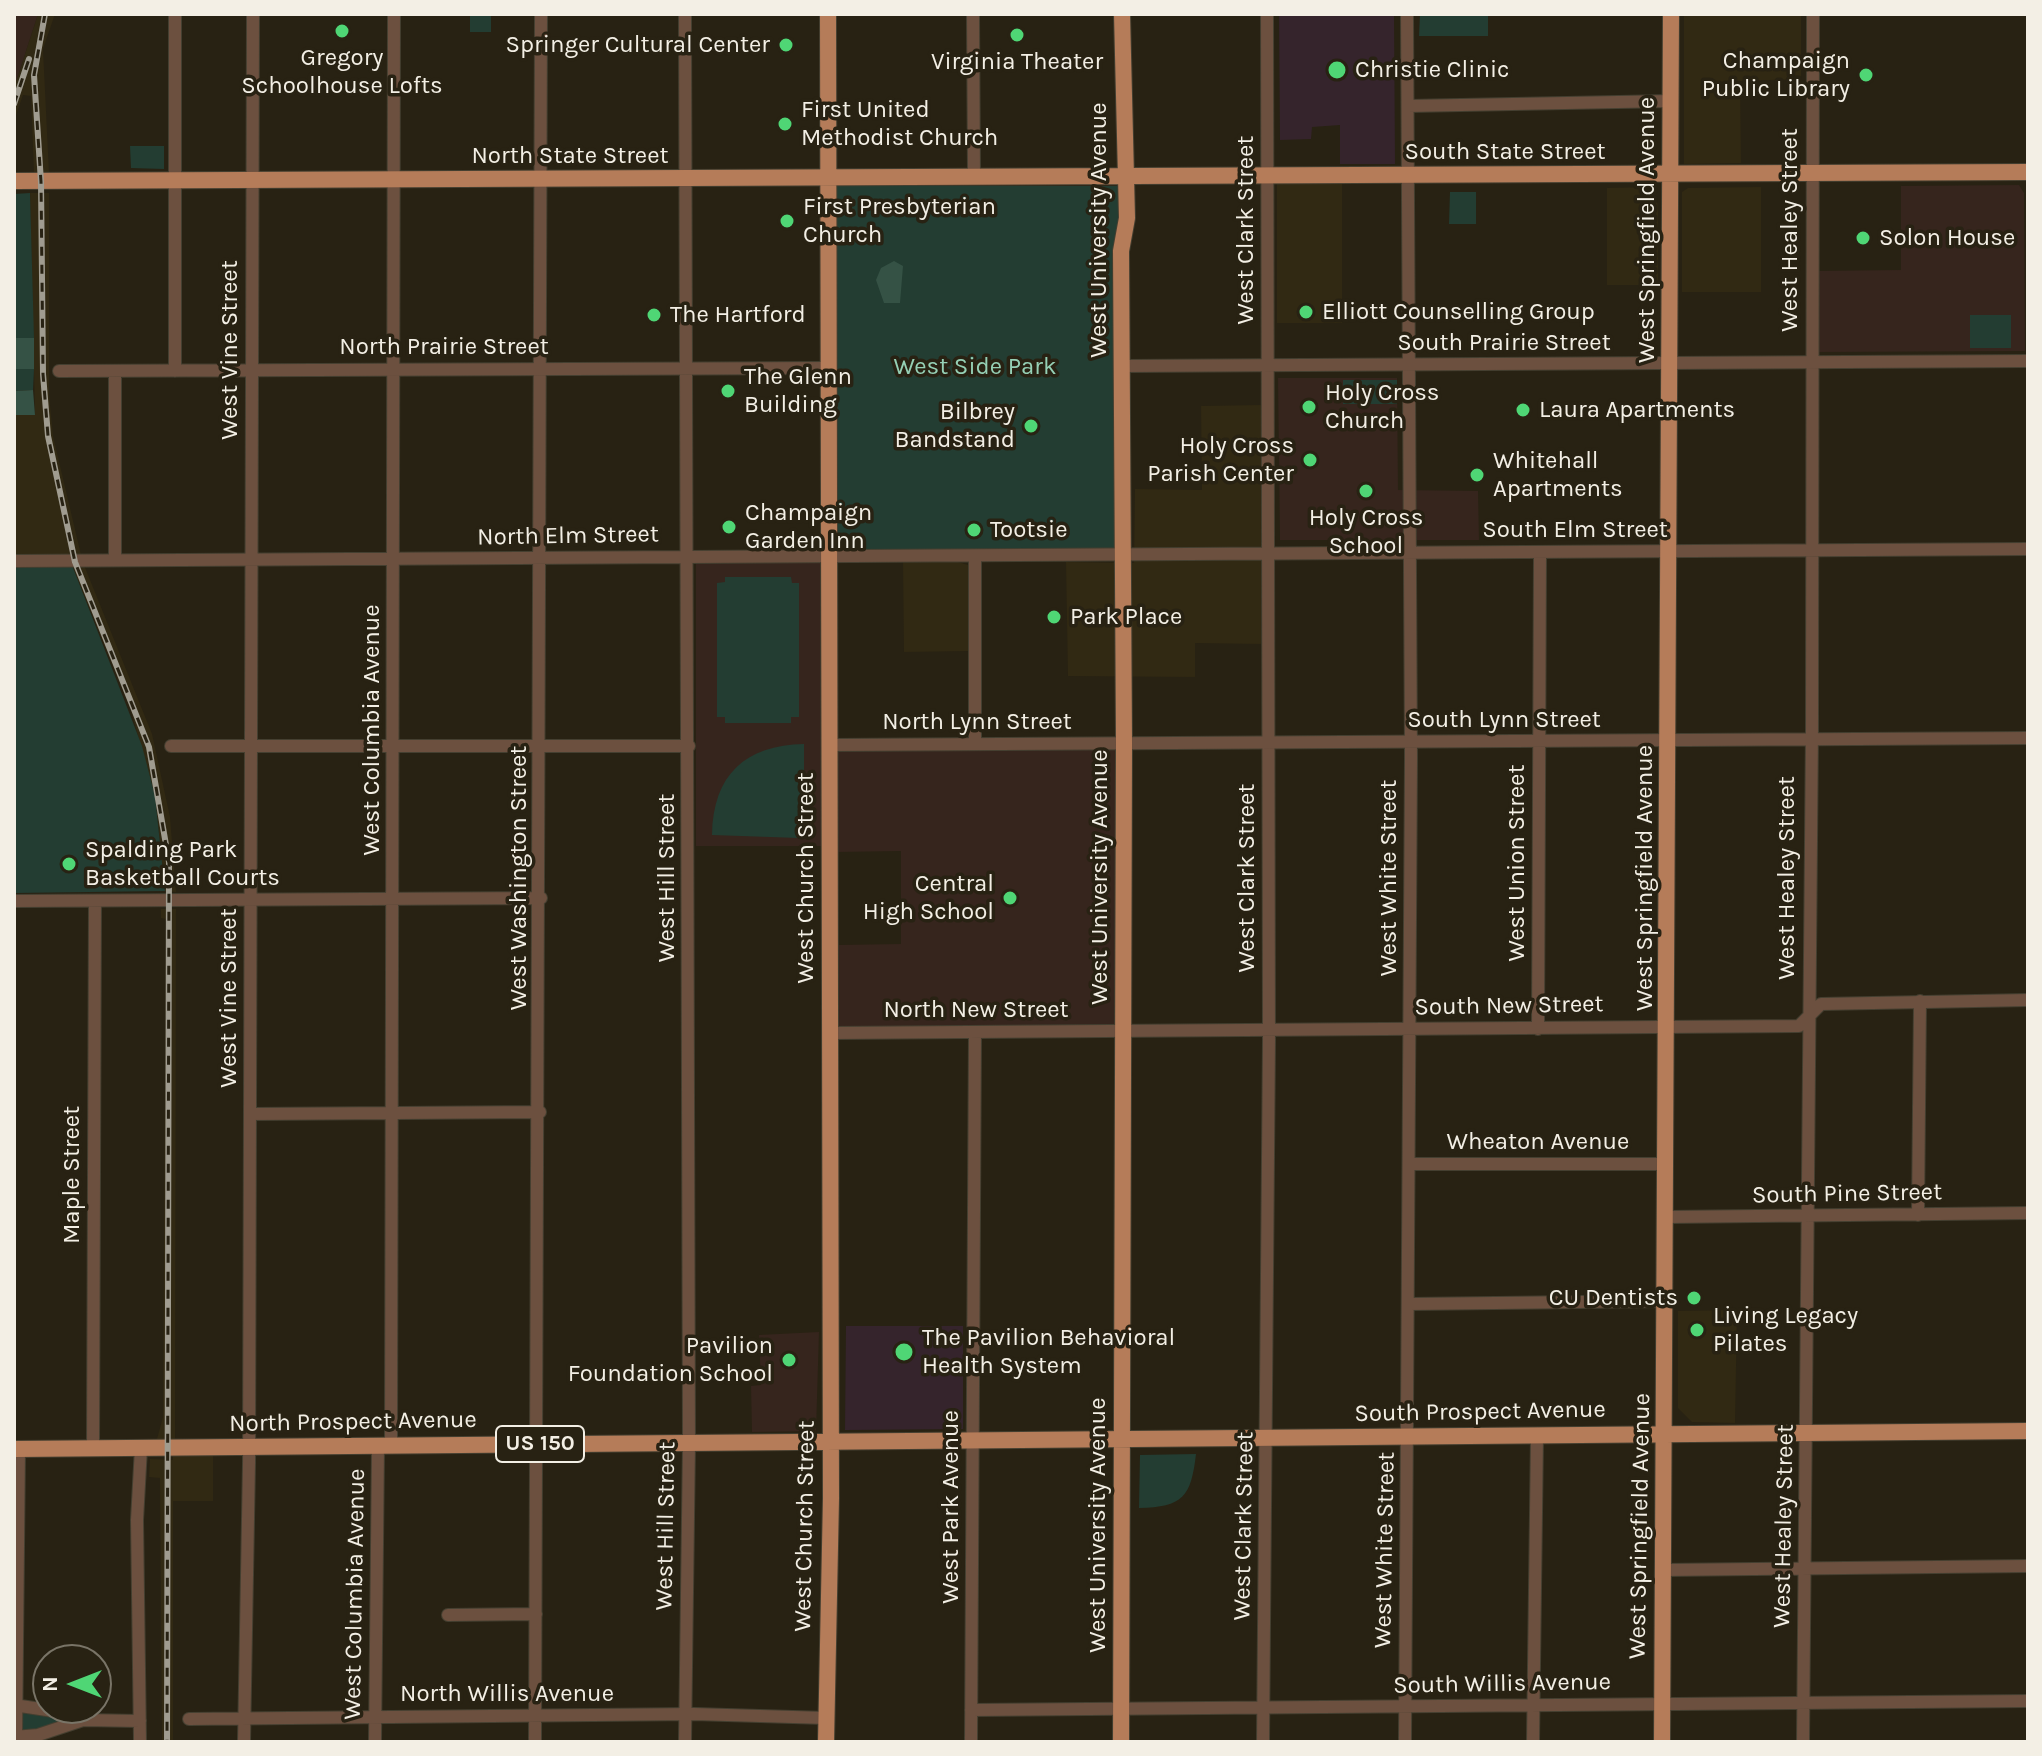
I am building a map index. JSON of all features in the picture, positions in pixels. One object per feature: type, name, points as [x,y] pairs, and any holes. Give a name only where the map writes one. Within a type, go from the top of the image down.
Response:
[{"type":"main road","name":"West Church Street","points":[[826,1742],[831,1442],[828,14]]},
{"type":"main road","name":"West University Avenue","points":[[1121,1742],[1124,743],[1121,251],[1127,218],[1127,178],[1123,157],[1122,14]]},
{"type":"main road","name":"West Springfield Avenue","points":[[1662,1742],[1671,14]]},
{"type":"main road","name":"South State Street","points":[[1127,178],[2028,172]]},
{"type":"main road","name":"North State Street","points":[[14,181],[1127,178]]},
{"type":"main road","name":"South Prospect Avenue","points":[[1124,1439],[2028,1431]]},
{"type":"main road","name":"North Prospect Avenue","points":[[17,1449],[1124,1439]]},
{"type":"street","points":[[175,14],[175,371]]},
{"type":"street","name":"West Vine Street","points":[[244,1742],[251,901],[245,747],[251,560],[253,14]]},
{"type":"street","name":"West Columbia Avenue","points":[[375,1742],[393,1114],[394,14]]},
{"type":"street","name":"West Washington Street","points":[[535,1742],[541,898],[541,14]]},
{"type":"street","name":"West Hill Street","points":[[685,14],[689,556],[689,1443],[685,1742]]},
{"type":"street","points":[[973,14],[974,178]]},
{"type":"street","name":"West Clark Street","points":[[1263,1742],[1269,1030],[1267,14]]},
{"type":"street","name":"West White Street","points":[[1405,1742],[1411,743],[1407,14]]},
{"type":"street","name":"West Healey Street","points":[[1803,1742],[1813,14]]},
{"type":"street","points":[[1408,106],[1671,101]]},
{"type":"street","name":"South Prairie Street","points":[[1123,366],[2028,361]]},
{"type":"street","name":"North Prairie Street","points":[[59,371],[828,368]]},
{"type":"street","points":[[115,371],[115,560]]},
{"type":"street","name":"South Elm Street","points":[[1123,555],[2028,549]]},
{"type":"street","name":"West Union Street","points":[[1538,1029],[1540,553]]},
{"type":"street","name":"North Elm Street","points":[[14,561],[1123,555]]},
{"type":"street","points":[[975,557],[975,744]]},
{"type":"street","name":"South Lynn Street","points":[[1124,743],[1811,742],[2028,738]]},
{"type":"street","name":"North Lynn Street","points":[[830,745],[1124,743]]},
{"type":"street","points":[[171,746],[689,746]]},
{"type":"street","points":[[14,901],[541,898]]},
{"type":"street","name":"Maple Street","points":[[93,1449],[95,901]]},
{"type":"street","name":"South New Street","points":[[1124,1030],[1799,1026],[1821,1004],[2028,1000]]},
{"type":"street","points":[[1918,1215],[1920,1001]]},
{"type":"street","name":"North New Street","points":[[829,1033],[1124,1030]]},
{"type":"street","name":"West Park Avenue","points":[[971,1742],[975,1032]]},
{"type":"street","points":[[250,1114],[540,1112]]},
{"type":"street","name":"Wheaton Avenue","points":[[1410,1164],[1667,1164]]},
{"type":"street","name":"South Pine Street","points":[[1667,1217],[2028,1213]]},
{"type":"street","points":[[1409,1304],[1666,1301]]},
{"type":"street","points":[[1533,1742],[1537,1436]]},
{"type":"street","points":[[140,1742],[137,1520],[141,1448]]},
{"type":"street","points":[[17,1449],[15,1739],[71,1724]]},
{"type":"street","points":[[1663,1570],[2028,1566]]},
{"type":"street","points":[[448,1615],[536,1614]]},
{"type":"street","name":"South Willis Avenue","points":[[1121,1709],[2028,1701]]},
{"type":"street","points":[[971,1710],[1121,1709]]},
{"type":"street","name":"North Willis Avenue","points":[[189,1719],[686,1714],[826,1718]]},
{"type":"street","points":[[112,1721],[140,1721]]},
{"type":"shaded area","points":[[14,14],[38,14],[14,88]]},
{"type":"shaded area","points":[[38,14],[55,14],[43,49],[49,173],[34,173],[31,96],[23,95],[14,121],[14,88]]},
{"type":"shaded area","name":"Christie Clinic","points":[[1279,14],[1394,14],[1395,164],[1340,164],[1340,125],[1312,127],[1311,139],[1280,140]]},
{"type":"shaded area","points":[[1684,14],[1801,14],[1801,79],[1740,81],[1741,163],[1684,164]]},
{"type":"shaded area","points":[[1342,182],[1342,323],[1277,323],[1277,183]]},
{"type":"shaded area","points":[[2019,185],[2024,193],[2025,351],[1818,352],[1818,271],[1901,270],[1901,186]]},
{"type":"shaded area","points":[[1650,187],[1656,193],[1658,209],[1658,285],[1607,285],[1607,188]]},
{"type":"shaded area","points":[[1761,187],[1761,292],[1682,292],[1682,192],[1688,188]]},
{"type":"shaded area","points":[[30,193],[49,193],[49,395],[53,436],[81,555],[14,558],[14,415],[35,414]]},
{"type":"shaded area","name":"Holy Cross Church","points":[[1278,378],[1397,378],[1398,490],[1478,491],[1479,540],[1280,540]]},
{"type":"shaded area","points":[[1262,405],[1261,644],[1195,643],[1195,677],[1068,676],[1066,562],[1134,563],[1135,489],[1202,490],[1201,406]]},
{"type":"shaded area","points":[[903,561],[955,561],[968,565],[969,651],[904,652]]},
{"type":"shaded area","name":"Central High School","points":[[696,563],[821,563],[821,846],[696,846]]},
{"type":"shaded area","points":[[72,565],[84,565],[152,734],[170,817],[176,892],[165,891],[155,796],[131,711]]},
{"type":"shaded area","name":"Central High School","points":[[1118,748],[1119,1027],[839,1028],[838,945],[901,944],[901,851],[836,852],[836,751]]},
{"type":"shaded area","points":[[161,909],[176,909],[175,1440],[157,1439],[163,1417],[166,919],[161,918]]},
{"type":"shaded area","points":[[1737,1310],[1735,1423],[1692,1422],[1678,1408],[1678,1311]]},
{"type":"shaded area","name":"The Pavilion Behavioral Health System","points":[[846,1326],[963,1326],[963,1429],[845,1430]]},
{"type":"shaded area","name":"Pavilion Foundation School","points":[[819,1332],[816,1431],[752,1432],[751,1386],[761,1385],[759,1335]]},
{"type":"shaded area","points":[[173,1455],[213,1455],[213,1501],[173,1501],[173,1742],[162,1742],[160,1478],[149,1477],[150,1459],[173,1460]]},
{"type":"green space","points":[[470,14],[491,14],[491,32],[470,32]]},
{"type":"green space","points":[[1420,14],[1488,14],[1488,36],[1419,36]]},
{"type":"green space","points":[[130,146],[164,146],[164,169],[131,168]]},
{"type":"green space","name":"West Side Park","points":[[836,186],[1121,186],[1115,548],[837,550]]},
{"type":"green space","points":[[1450,192],[1476,192],[1476,224],[1449,224]]},
{"type":"green space","points":[[30,193],[34,338],[14,338],[14,194]]},
{"type":"green space","points":[[894,261],[903,266],[900,303],[884,303],[876,280],[881,268]]},
{"type":"green space","points":[[1970,315],[2011,315],[2011,348],[1970,348]]},
{"type":"green space","points":[[14,338],[34,338],[34,369],[14,369]]},
{"type":"green space","points":[[14,369],[34,369],[33,390],[14,391]]},
{"type":"green space","points":[[1343,380],[1397,380],[1397,404],[1343,404]]},
{"type":"green space","points":[[33,390],[35,415],[14,415],[14,391]]},
{"type":"green space","points":[[14,564],[72,565],[142,746],[155,796],[165,891],[14,893]]},
{"type":"green space","points":[[725,577],[791,577],[792,583],[799,583],[799,717],[791,717],[791,723],[725,723],[725,717],[717,717],[717,583],[725,582]]},
{"type":"green space","points":[[804,744],[804,832],[799,838],[712,835],[718,796],[736,767],[765,750]]},
{"type":"green space","points":[[1196,1454],[1191,1480],[1182,1497],[1166,1505],[1139,1508],[1140,1455]]},
{"type":"green space","points":[[14,1709],[32,1710],[32,1724],[57,1724],[43,1730],[14,1733]]},
{"type":"railway","points":[[45,14],[34,75],[41,182],[43,374],[48,436],[75,562],[149,747],[169,862],[167,1742]]},
{"type":"railway","points":[[14,104],[29,59]]},
{"type":"place","name":"Gregory Schoolhouse Lofts","points":[[342,31]]},
{"type":"place","name":"Virginia Theater","points":[[1017,35]]},
{"type":"place","name":"Springer Cultural Center","points":[[786,45]]},
{"type":"place","name":"Christie Clinic","points":[[1337,70]]},
{"type":"place","name":"Champaign Public Library","points":[[1866,75]]},
{"type":"place","name":"First United Methodist Church","points":[[785,124]]},
{"type":"place","name":"First Presbyterian Church","points":[[787,221]]},
{"type":"place","name":"Solon House","points":[[1863,238]]},
{"type":"place","name":"Elliott Counselling Group","points":[[1306,312]]},
{"type":"place","name":"The Hartford","points":[[654,315]]},
{"type":"place","name":"The Glenn Building","points":[[728,391]]},
{"type":"place","name":"Holy Cross Church","points":[[1309,407]]},
{"type":"place","name":"Laura Apartments","points":[[1523,410]]},
{"type":"place","name":"Bilbrey Bandstand","points":[[1031,426]]},
{"type":"place","name":"Holy Cross Parish Center","points":[[1310,460]]},
{"type":"place","name":"Whitehall Apartments","points":[[1477,475]]},
{"type":"place","name":"Holy Cross School","points":[[1366,491]]},
{"type":"place","name":"Champaign Garden Inn","points":[[729,527]]},
{"type":"place","name":"Tootsie","points":[[974,530]]},
{"type":"place","name":"Park Place","points":[[1054,617]]},
{"type":"place","name":"Spalding Park Basketball Courts","points":[[69,864]]},
{"type":"place","name":"Central High School","points":[[1010,898]]},
{"type":"place","name":"CU Dentists","points":[[1694,1298]]},
{"type":"place","name":"Living Legacy Pilates","points":[[1697,1330]]},
{"type":"place","name":"The Pavilion Behavioral Health System","points":[[904,1352]]},
{"type":"place","name":"Pavilion Foundation School","points":[[789,1360]]}]
